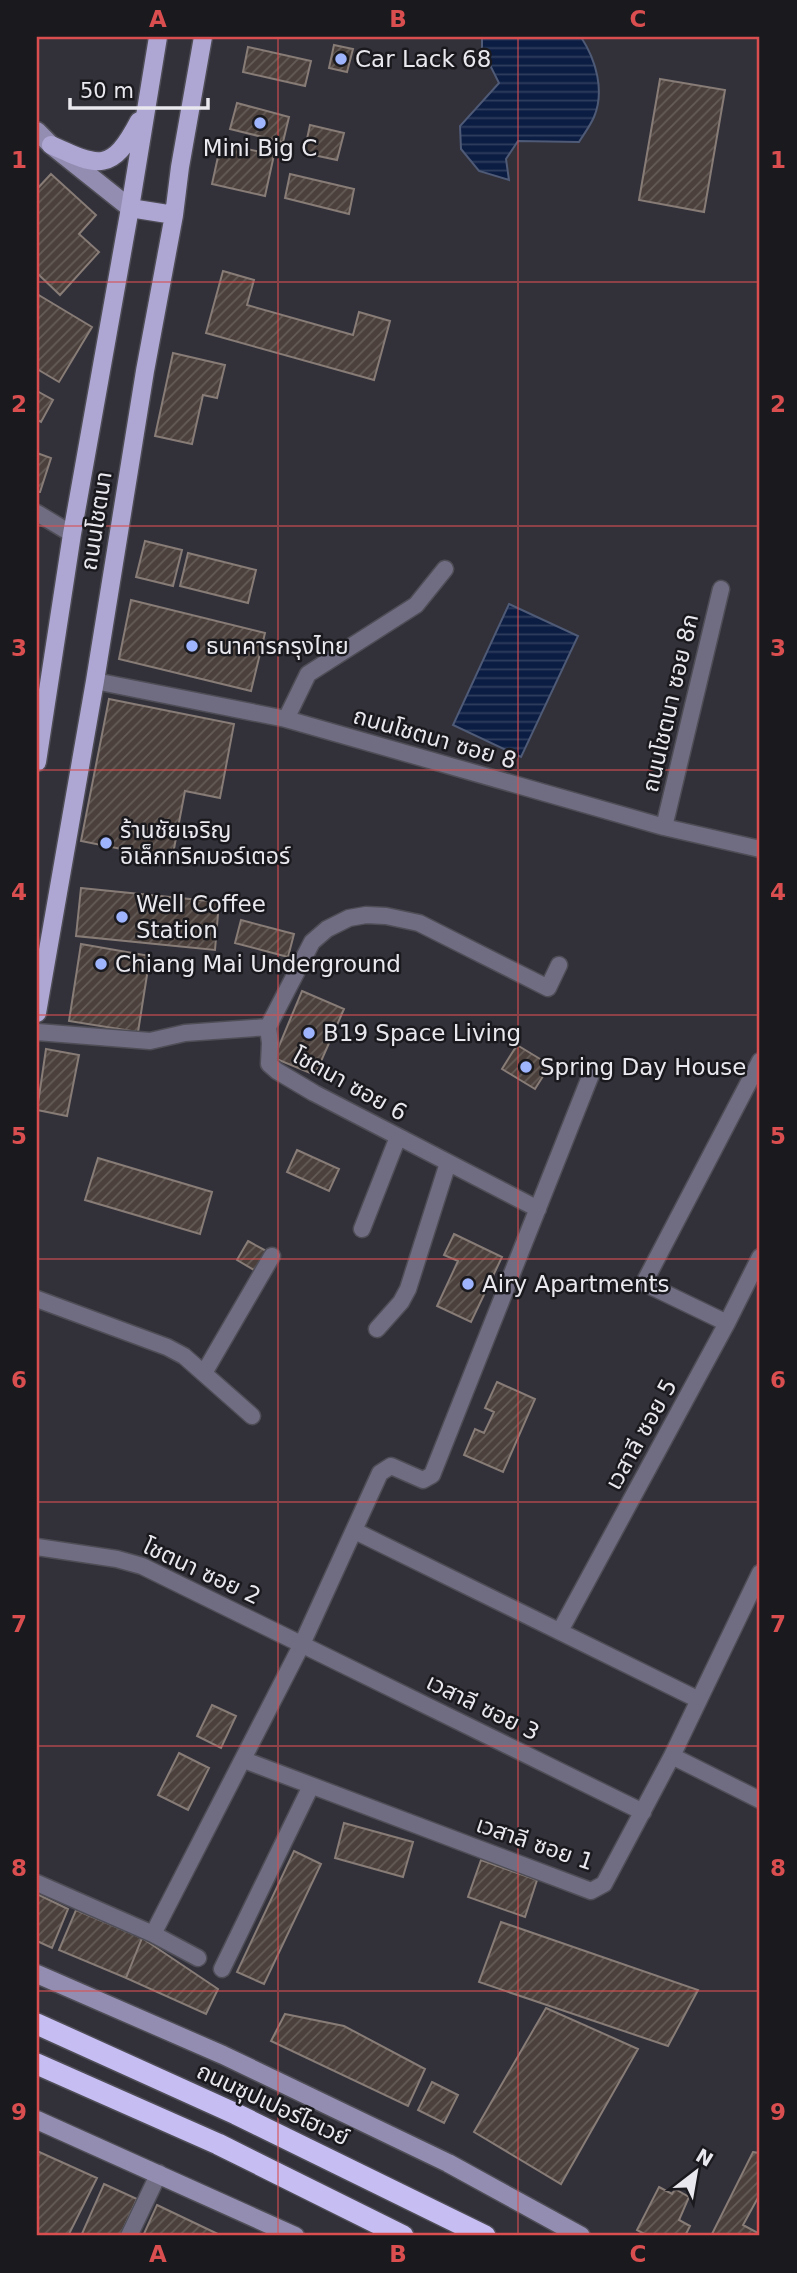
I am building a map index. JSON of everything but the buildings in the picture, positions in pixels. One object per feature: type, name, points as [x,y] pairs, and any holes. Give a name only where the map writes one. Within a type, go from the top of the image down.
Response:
[{"type":"highway","name":"ถนนซุปเปอร์ไฮเวย์","points":[[37,2024],[236,2114],[485,2236]]},
{"type":"highway","points":[[37,2064],[218,2144],[403,2236]]},
{"type":"main road","name":"ถนนโชตนา","points":[[37,762],[72,534],[158,37]]},
{"type":"main road","name":"ถนนโชตนา","points":[[37,1013],[203,37]]},
{"type":"main road","points":[[51,145],[88,162],[110,160],[127,144],[146,106]]},
{"type":"main road","points":[[37,131],[130,208],[174,215]]},
{"type":"main road","points":[[37,1973],[223,2055],[448,2163],[581,2236]]},
{"type":"main road","points":[[37,2120],[295,2236]]},
{"type":"street","points":[[37,513],[72,534]]},
{"type":"street","points":[[286,719],[308,674],[416,605],[445,569]]},
{"type":"street","name":"ถนนโชตนา ซอย 8ก","points":[[664,827],[721,589]]},
{"type":"street","name":"ถนนโชตนา ซอย 8","points":[[95,681],[286,719],[664,827],[760,849]]},
{"type":"street","points":[[37,1032],[150,1041],[185,1033],[268,1027],[312,942],[327,929],[349,918],[366,915],[419,923],[548,988],[559,965]]},
{"type":"street","name":"โชตนา ซอย 6","points":[[268,1027],[269,1064],[277,1072],[538,1209]]},
{"type":"street","points":[[727,1323],[643,1283],[760,1061]]},
{"type":"street","points":[[153,1934],[302,1644],[380,1473],[391,1466],[422,1480],[432,1475],[590,1077]]},
{"type":"street","points":[[362,1229],[398,1137]]},
{"type":"street","points":[[377,1329],[401,1302],[408,1289],[448,1163]]},
{"type":"street","points":[[204,1373],[272,1256]]},
{"type":"street","name":"เวสาลี ซอย 5","points":[[560,1631],[760,1257]]},
{"type":"street","points":[[37,1299],[167,1347],[184,1356],[252,1416]]},
{"type":"street","points":[[355,1531],[699,1700]]},
{"type":"street","name":"โชตนา ซอย 2","points":[[37,1546],[117,1559],[142,1566],[302,1644]]},
{"type":"street","name":"เวสาลี ซอย 1","points":[[244,1760],[592,1891],[604,1884],[643,1812],[760,1573]]},
{"type":"street","name":"เวสาลี ซอย 3","points":[[302,1644],[643,1812]]},
{"type":"street","points":[[672,1756],[760,1800]]},
{"type":"street","points":[[222,1969],[311,1786]]},
{"type":"street","points":[[37,1883],[153,1934],[198,1958]]},
{"type":"street","points":[[129,2236],[159,2173]]},
{"type":"water","points":[[482,37],[581,37],[595,66],[599,86],[597,107],[579,142],[518,141],[506,159],[509,180],[479,171],[461,149],[460,126],[499,83],[482,49]]},
{"type":"water","points":[[509,604],[578,636],[521,757],[453,725]]},
{"type":"place","name":"Car Lack 68","points":[[341,59]]},
{"type":"place","name":"Mini Big C","points":[[260,123]]},
{"type":"place","name":"ธนาคารกรุงไทย","points":[[192,646]]},
{"type":"place","name":"ร้านชัยเจริญ อิเล็กทริคมอร์เตอร์","points":[[106,843]]},
{"type":"place","name":"Well Coffee Station","points":[[122,917]]},
{"type":"place","name":"Chiang Mai Underground","points":[[101,964]]},
{"type":"place","name":"B19 Space Living","points":[[309,1033]]},
{"type":"place","name":"Spring Day House","points":[[526,1067]]},
{"type":"place","name":"Airy Apartments","points":[[468,1284]]}]
